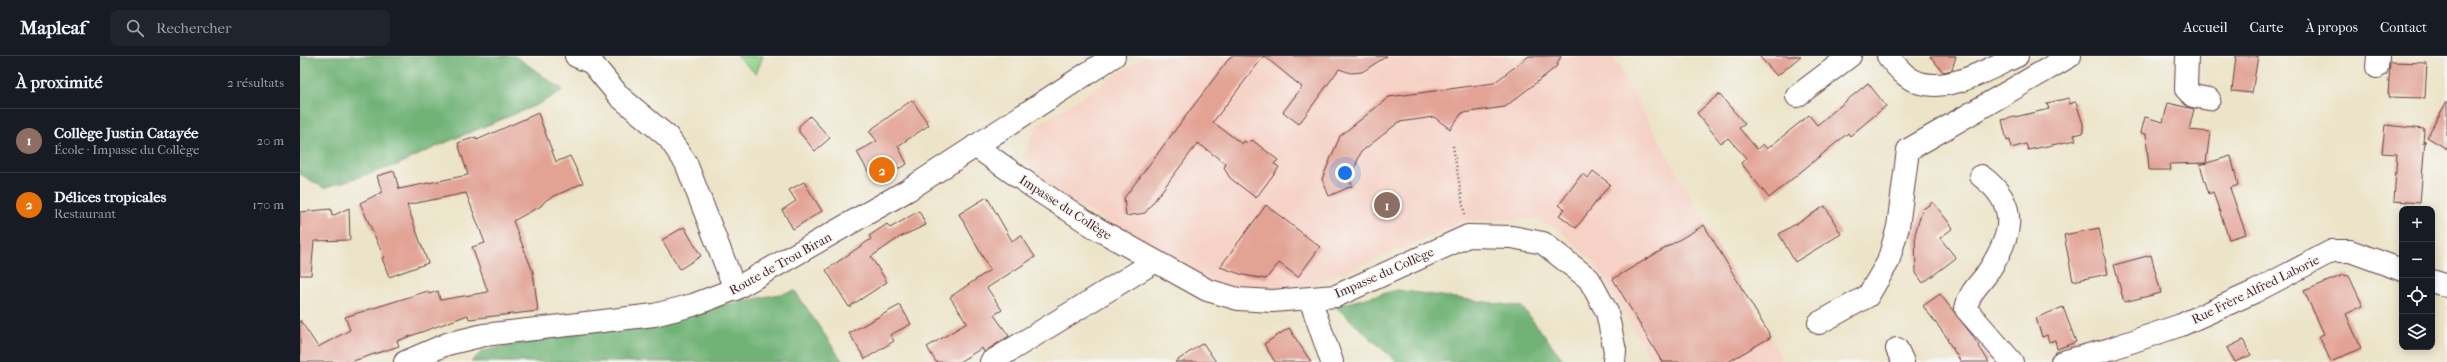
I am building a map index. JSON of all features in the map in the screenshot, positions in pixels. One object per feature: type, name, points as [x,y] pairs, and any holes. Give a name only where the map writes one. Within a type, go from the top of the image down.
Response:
[{"type":"street","points":[[576,56],[592,63],[620,97],[668,137],[686,163],[735,289]]},
{"type":"street","name":"Route de Trou Biran","points":[[405,362],[447,344],[484,334],[654,315],[692,305],[735,289],[908,190],[1114,56]]},
{"type":"street","points":[[1797,96],[1850,56]]},
{"type":"street","points":[[1888,56],[1901,73],[1920,83],[1940,84],[1962,80],[2017,56]]},
{"type":"street","points":[[1818,323],[1868,296],[1888,262],[1898,227],[1908,150],[2070,56]]},
{"type":"street","points":[[2187,56],[2186,89],[2193,96],[2210,99]]},
{"type":"street","name":"Impasse du Collège","points":[[975,146],[1033,187],[1154,262],[1207,290],[1238,299],[1310,299],[1336,296],[1468,236],[1512,236],[1543,243],[1588,279],[1607,312],[1615,351],[1614,362]]},
{"type":"street","points":[[1981,176],[1996,188],[2008,210],[2007,236],[1996,260],[1969,296],[1966,309],[2012,362]]},
{"type":"street","name":"Rue Frère Alfred Laborie","points":[[2062,362],[2110,349],[2181,325],[2254,292],[2332,252],[2350,251],[2399,269]]},
{"type":"street","points":[[991,362],[1154,262]]},
{"type":"street","points":[[2435,282],[2447,286]]},
{"type":"street","points":[[1310,299],[1332,362]]},
{"type":"path","points":[[1453,146],[1468,236]]},
{"type":"shaded area","points":[[1145,56],[1612,56],[1782,359],[1775,362],[1652,362],[1596,264],[1560,231],[1536,219],[1464,221],[1436,235],[1295,292],[1214,285],[1053,190],[1023,158],[1035,127]]},
{"type":"green space","points":[[300,56],[515,56],[563,90],[539,104],[449,141],[397,165],[324,188],[300,174]]},
{"type":"green space","points":[[737,56],[763,56],[756,74]]},
{"type":"green space","points":[[1397,290],[1522,307],[1565,362],[1397,362],[1335,306]]},
{"type":"green space","points":[[795,291],[843,362],[471,362],[482,351]]},
{"type":"building","points":[[1231,56],[1264,56],[1213,122],[1242,144],[1244,141],[1248,144],[1252,140],[1278,160],[1274,164],[1279,167],[1256,198],[1230,178],[1224,168],[1226,164],[1198,143],[1145,213],[1126,216],[1124,198]]},
{"type":"building","points":[[1264,56],[1387,56],[1362,72],[1351,73],[1339,69],[1299,124],[1283,112],[1302,87]]},
{"type":"building","points":[[1529,56],[1561,56],[1556,67],[1505,107],[1462,113],[1450,129],[1434,117],[1399,122],[1361,152],[1350,180],[1352,186],[1329,196],[1322,179],[1340,136],[1389,97],[1494,83]]},
{"type":"building","points":[[1759,56],[1801,56],[1777,76]]},
{"type":"building","points":[[1930,56],[1956,56],[1952,70],[1943,72]]},
{"type":"building","points":[[2236,56],[2258,56],[2252,93],[2232,91]]},
{"type":"building","points":[[2390,62],[2427,63],[2425,98],[2388,97]]},
{"type":"building","points":[[1868,83],[1886,106],[1850,136],[1848,133],[1769,198],[1741,163],[1746,158],[1728,138],[1721,143],[1697,113],[1719,94],[1745,124],[1739,128],[1757,149],[1763,144],[1767,149],[1809,115],[1817,125]]},
{"type":"building","points":[[2069,98],[2069,104],[2076,102],[2083,124],[2083,133],[2074,135],[2076,140],[2028,150],[2026,144],[2011,148],[2010,140],[2007,141],[2002,120],[2049,109],[2047,103]]},
{"type":"building","points":[[912,100],[929,125],[898,146],[907,164],[874,182],[857,152],[877,141],[869,131]]},
{"type":"building","points":[[2447,101],[2447,149],[2427,137]]},
{"type":"building","points":[[2168,103],[2194,109],[2189,130],[2210,132],[2206,163],[2170,164],[2171,170],[2149,170],[2146,134],[2141,133],[2145,117],[2163,122]]},
{"type":"building","points":[[538,113],[556,162],[570,156],[583,183],[546,200],[541,206],[513,221],[533,272],[538,311],[469,319],[468,315],[397,341],[399,346],[350,362],[300,362],[300,320],[318,347],[350,330],[345,317],[428,291],[429,294],[438,291],[440,300],[488,292],[472,247],[485,243],[466,193],[407,205],[428,263],[389,277],[382,258],[384,257],[360,203],[382,192],[377,176],[394,171],[399,189],[468,175],[458,143],[476,137],[477,140]]},
{"type":"building","points":[[810,116],[830,138],[815,151],[799,132],[799,126]]},
{"type":"building","points":[[2385,125],[2424,129],[2423,144],[2425,140],[2420,203],[2394,201],[2397,154],[2382,153]]},
{"type":"building","points":[[2231,156],[2238,185],[2230,188],[2246,234],[2229,239],[2213,192],[2209,194],[2200,165]]},
{"type":"building","points":[[1593,171],[1610,184],[1576,228],[1559,215],[1565,209],[1559,205],[1582,174],[1588,178]]},
{"type":"building","points":[[804,182],[822,211],[793,229],[782,210],[796,201],[789,190]]},
{"type":"building","points":[[987,197],[1012,241],[1021,235],[1035,257],[987,288],[1002,310],[994,315],[1009,336],[984,352],[982,348],[959,362],[936,362],[927,347],[967,323],[950,297],[990,270],[959,214]]},
{"type":"building","points":[[1933,202],[1953,228],[1940,238],[1956,258],[1923,283],[1916,273],[1915,234],[1922,210]]},
{"type":"building","points":[[1266,205],[1320,247],[1298,277],[1279,263],[1266,279],[1243,275],[1220,267]]},
{"type":"building","points":[[1825,206],[1841,234],[1795,262],[1779,234]]},
{"type":"building","points":[[349,208],[350,240],[314,241],[311,275],[300,275],[300,212],[331,209],[332,216]]},
{"type":"building","points":[[919,211],[926,225],[900,237],[871,257],[887,282],[849,307],[826,270],[871,239],[869,236],[887,224],[890,228]]},
{"type":"building","points":[[1704,225],[1771,337],[1728,362],[1662,362],[1613,279]]},
{"type":"building","points":[[684,227],[701,256],[680,269],[662,240]]},
{"type":"building","points":[[2099,228],[2108,274],[2073,281],[2064,235]]},
{"type":"building","points":[[2151,255],[2161,293],[2124,302],[2114,265]]},
{"type":"building","points":[[2343,275],[2349,276],[2363,306],[2346,314],[2361,348],[2331,362],[2319,336],[2324,334],[2304,291]]},
{"type":"building","points":[[1940,294],[1972,335],[1989,362],[1961,362],[1947,340],[1948,339],[1923,306]]},
{"type":"building","points":[[900,305],[911,324],[890,335],[894,341],[865,359],[849,333]]},
{"type":"building","points":[[2063,307],[2076,342],[2057,349],[2055,340],[2049,342],[2047,335],[2042,337],[2036,318]]},
{"type":"building","points":[[1289,328],[1311,362],[1275,362],[1264,344]]},
{"type":"building","points":[[2243,340],[2251,355],[2235,362],[2227,348]]},
{"type":"building","points":[[1203,343],[1216,362],[1175,362]]},
{"type":"place","name":"Délices tropicales","points":[[882,170]]},
{"type":"place","name":"Collège Justin Catayée","points":[[1387,205]]}]
